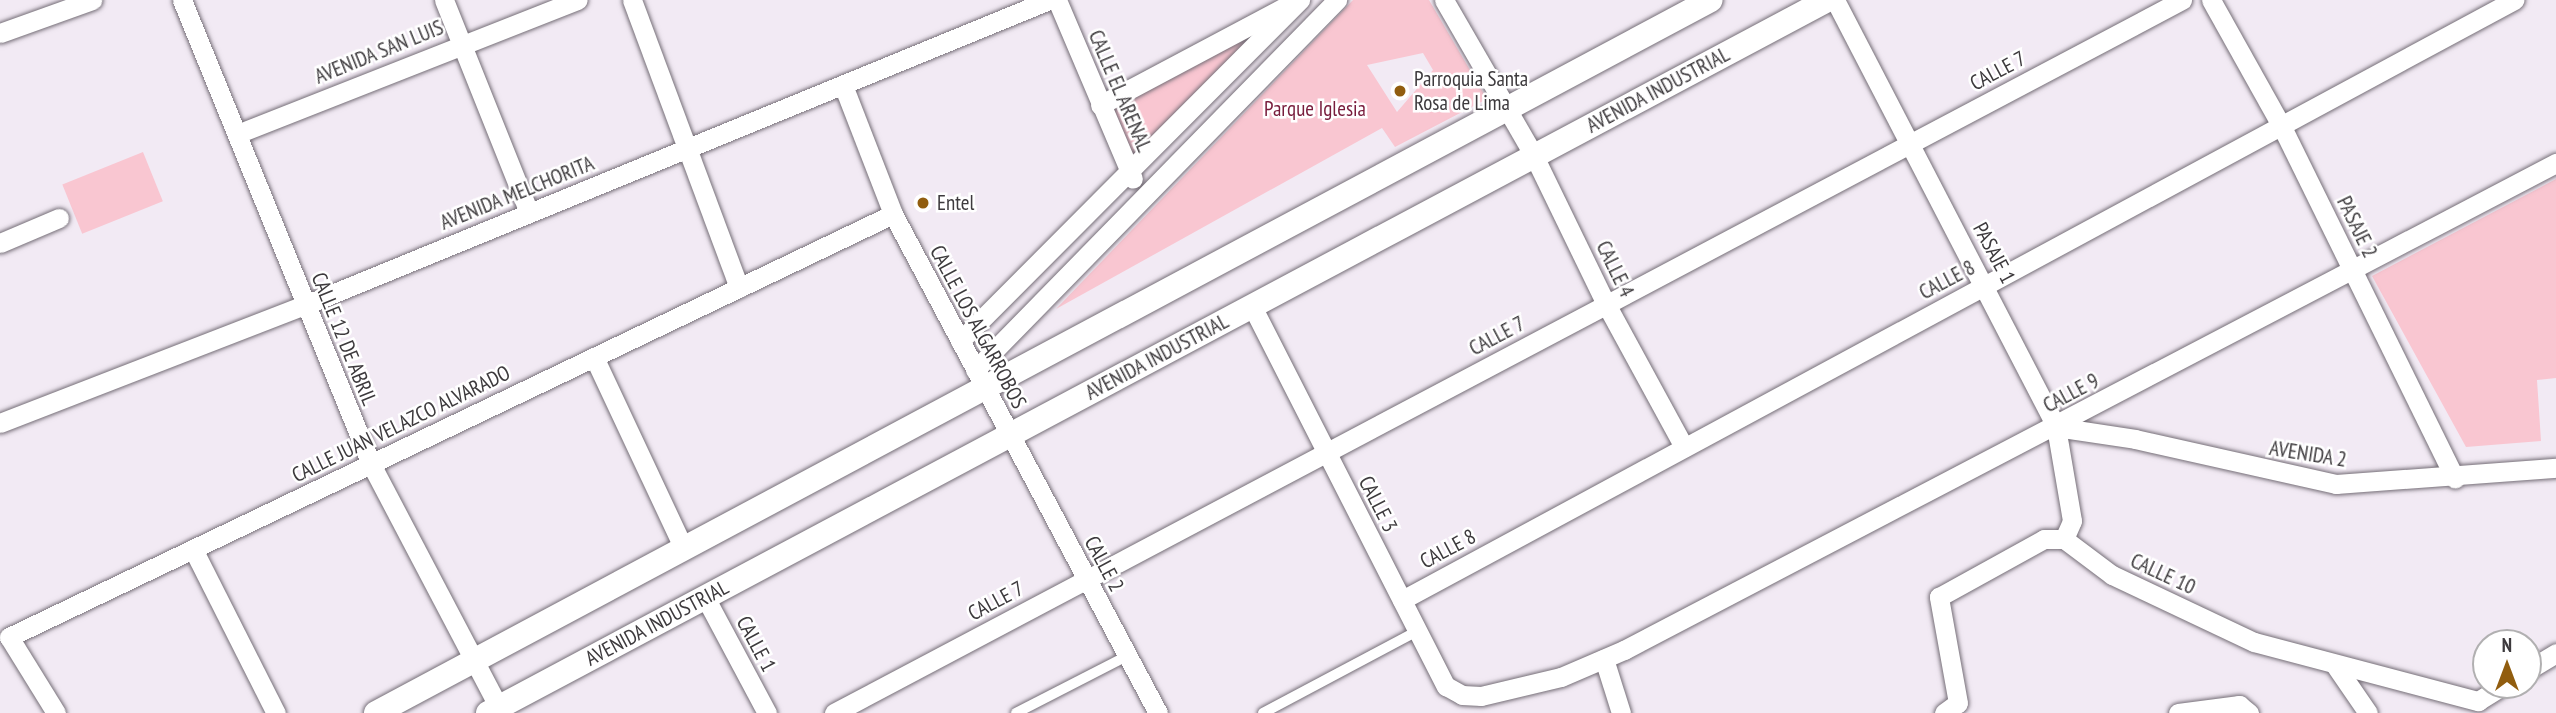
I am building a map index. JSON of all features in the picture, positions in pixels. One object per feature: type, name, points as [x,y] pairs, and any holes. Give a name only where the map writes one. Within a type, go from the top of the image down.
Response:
[{"type":"street","points":[[0,33],[92,0]]},
{"type":"street","name":"CALLE 12 DE ABRIL","points":[[182,0],[371,464],[475,660],[496,711]]},
{"type":"street","points":[[444,0],[529,212]]},
{"type":"street","name":"AVENIDA SAN LUIS","points":[[237,134],[578,0]]},
{"type":"street","points":[[632,0],[739,288]]},
{"type":"street","name":"AVENIDA MELCHORITA","points":[[0,423],[304,305],[1049,0]]},
{"type":"street","name":"CALLE EL ARENAL","points":[[1057,0],[1100,106],[1143,199]]},
{"type":"street","points":[[1100,106],[1298,0]]},
{"type":"street","points":[[960,341],[1298,0]]},
{"type":"street","points":[[980,379],[1143,199],[1337,0]]},
{"type":"street","name":"CALLE 4","points":[[1444,0],[1534,156],[1606,304],[1684,447]]},
{"type":"street","points":[[376,713],[684,549],[980,379],[1507,109],[1711,0]]},
{"type":"street","name":"AVENIDA INDUSTRIAL","points":[[496,711],[1827,0]]},
{"type":"street","name":"PASAJE 1","points":[[1835,0],[1985,285],[2056,427],[2072,521],[2064,539]]},
{"type":"street","name":"CALLE 7","points":[[834,713],[2182,0]]},
{"type":"street","name":"PASAJE 2","points":[[2211,0],[2281,125],[2455,478]]},
{"type":"street","name":"CALLE 8","points":[[1402,600],[2514,0]]},
{"type":"street","name":"CALLE LOS ALGARROBOS","points":[[842,85],[893,215],[1010,435]]},
{"type":"street","name":"CALLE 9","points":[[1604,659],[2056,427],[2556,163]]},
{"type":"street","name":"CALLE JUAN VELAZCO ALVARADO","points":[[56,713],[9,637],[893,215]]},
{"type":"street","points":[[0,243],[59,218]]},
{"type":"street","name":"CALLE 3","points":[[1252,306],[1446,686],[1462,695],[1506,693],[1604,659]]},
{"type":"street","points":[[594,357],[684,549]]},
{"type":"street","name":"AVENIDA 2","points":[[2056,427],[2135,439],[2336,484],[2455,478],[2556,468]]},
{"type":"street","name":"CALLE 2","points":[[1010,435],[1158,713]]},
{"type":"street","points":[[1944,713],[1958,703],[1939,597],[2044,539],[2064,539]]},
{"type":"street","name":"CALLE 10","points":[[2064,539],[2112,575],[2254,642],[2481,707]]},
{"type":"street","points":[[193,550],[276,713]]},
{"type":"street","name":"CALLE 1","points":[[705,597],[767,713]]},
{"type":"street","points":[[1604,659],[1621,713]]},
{"type":"street","points":[[2334,665],[2368,713]]},
{"type":"street","points":[[2178,713],[2239,705],[2249,713]]},
{"type":"lane","points":[[1263,713],[1417,631]]},
{"type":"lane","points":[[1016,713],[1126,656]]},
{"type":"green space","name":"Parque Iglesia","points":[[1353,0],[1429,0],[1487,99],[1395,147],[1382,128],[1056,309]],"holes":[[[1423,53],[1433,70],[1397,112],[1367,65]]]},
{"type":"green space","points":[[1275,18],[1131,161],[1107,113]]},
{"type":"green space","points":[[143,152],[163,201],[82,234],[62,185]]},
{"type":"green space","points":[[2556,179],[2556,378],[2537,380],[2541,441],[2466,447],[2372,276]]},
{"type":"place","name":"Parroquia Santa Rosa de Lima","points":[[1400,91]]},
{"type":"place","name":"Entel","points":[[923,203]]}]
